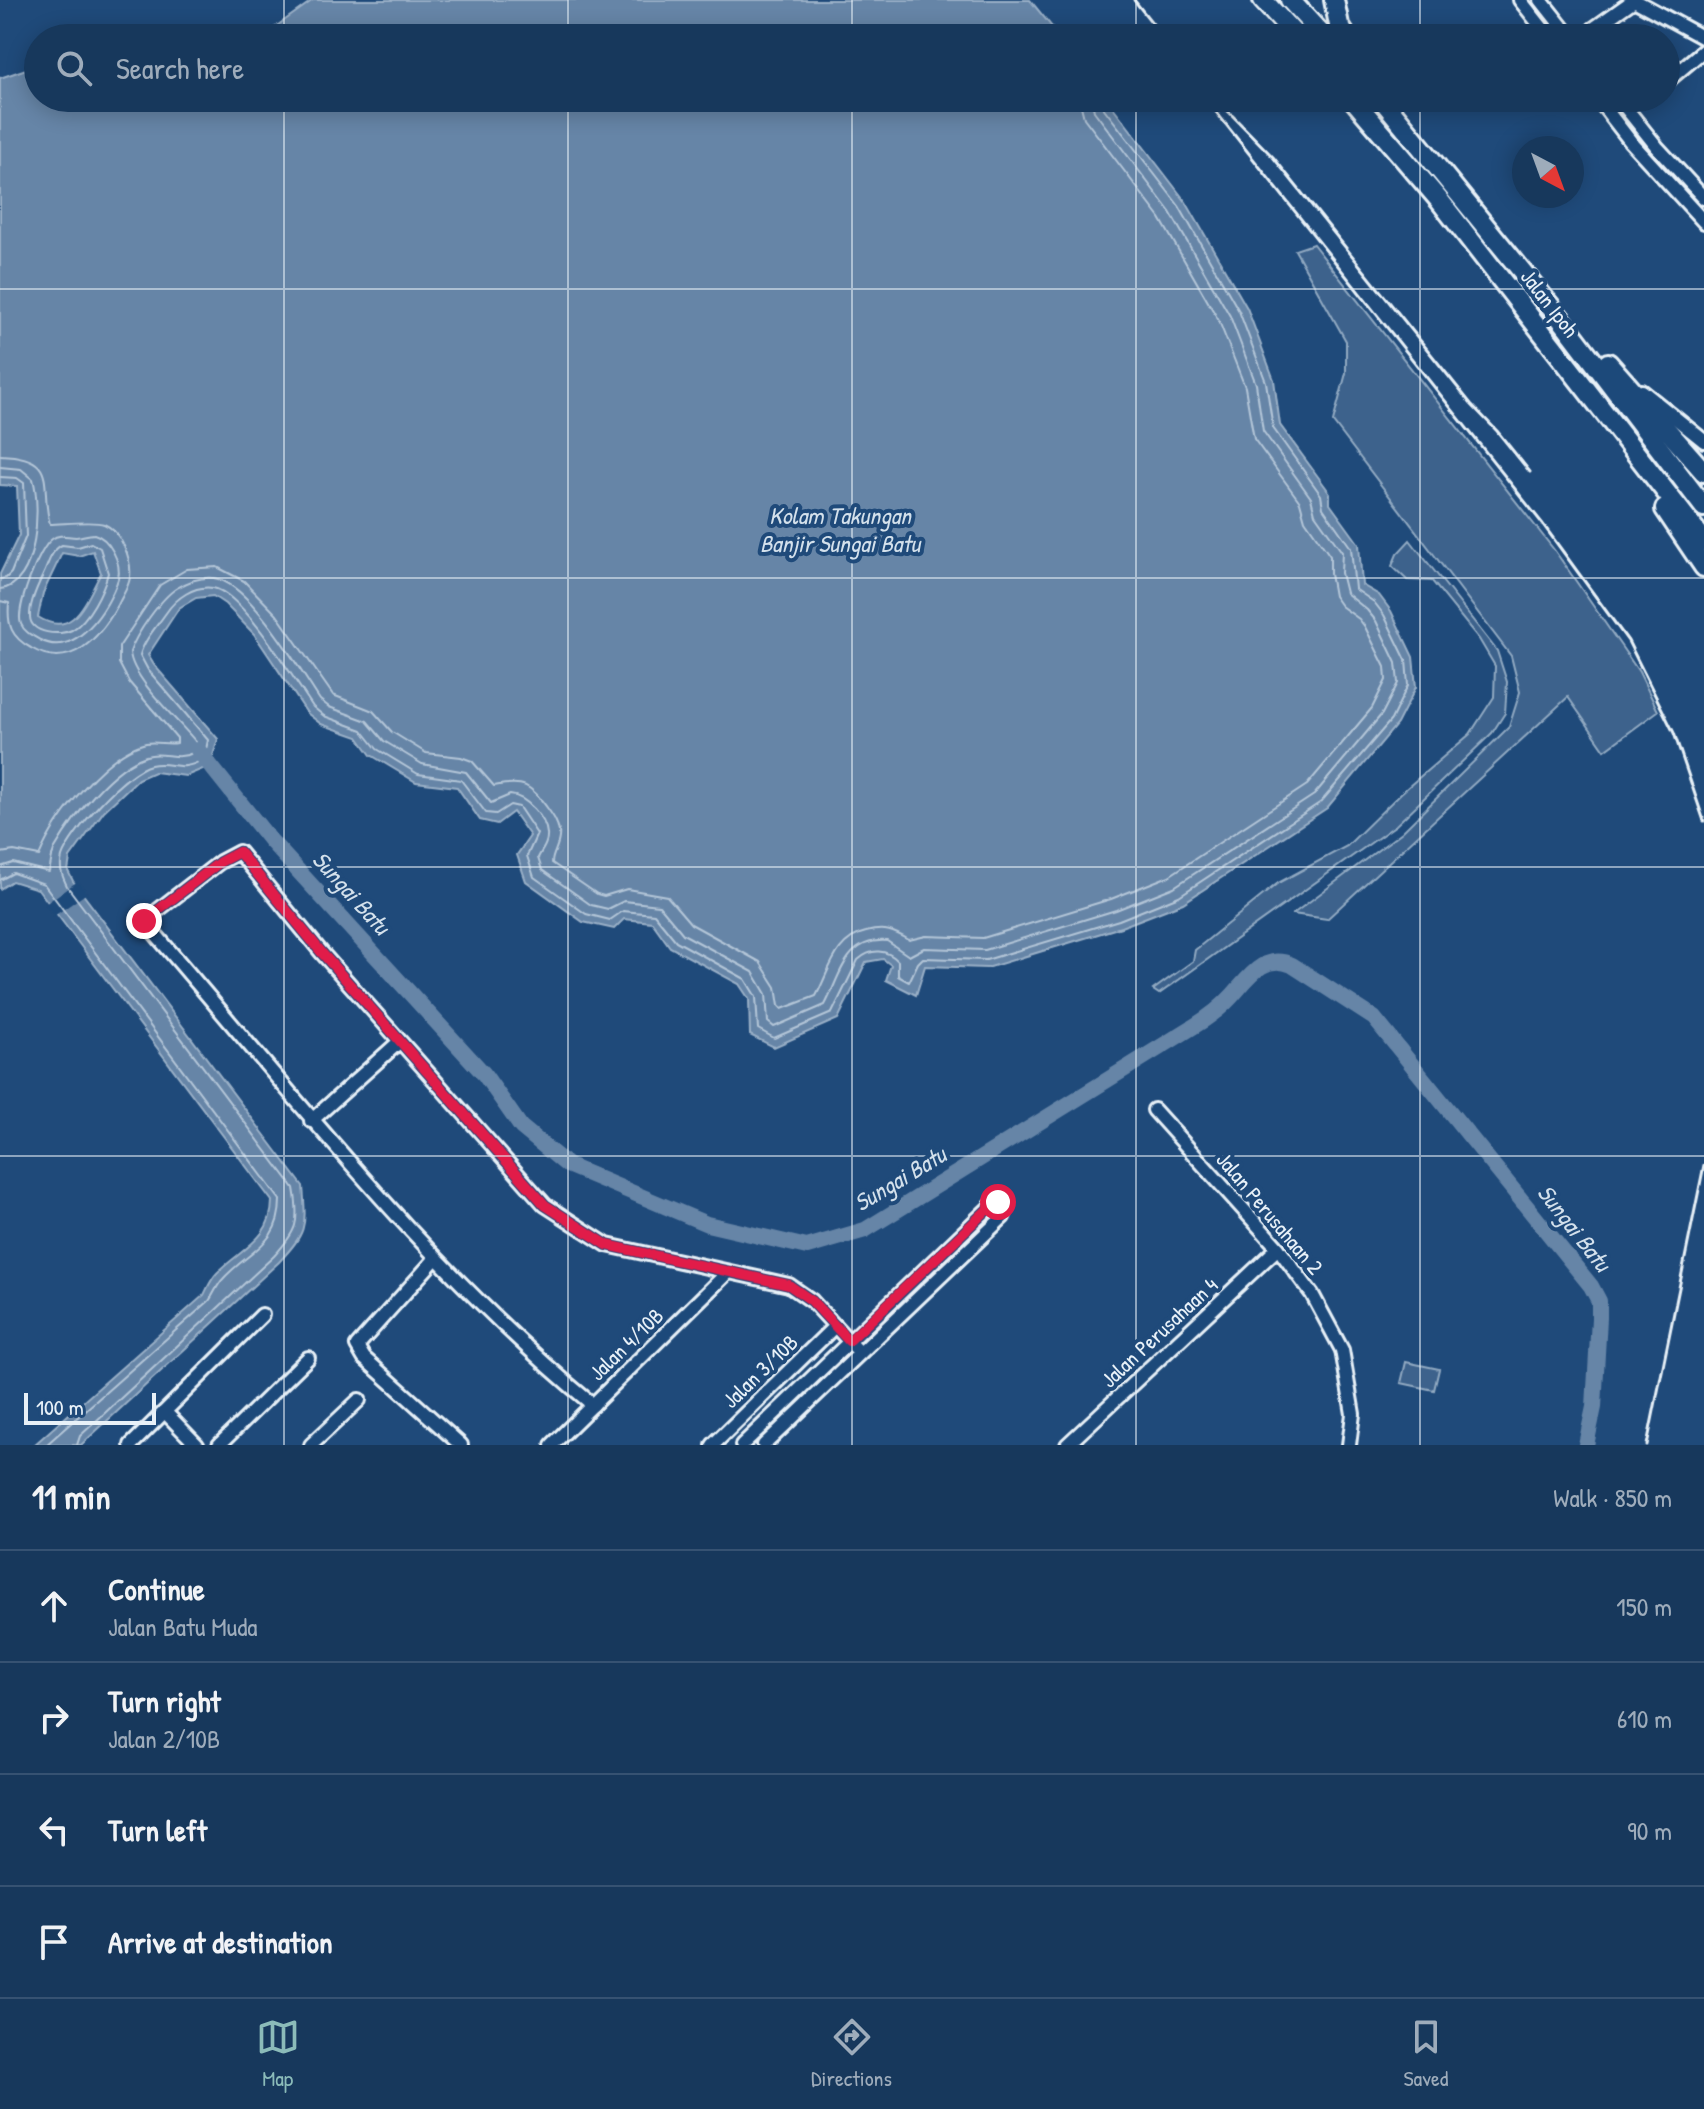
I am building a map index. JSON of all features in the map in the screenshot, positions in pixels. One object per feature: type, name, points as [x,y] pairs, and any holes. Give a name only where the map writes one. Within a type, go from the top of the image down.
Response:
[{"type":"highway","points":[[1263,0],[1285,24]]},
{"type":"highway","points":[[1290,0],[1312,24]]},
{"type":"highway","points":[[1334,0],[1339,24]]},
{"type":"highway","name":"Jalan Ipoh","points":[[1364,112],[1440,201],[1704,541]]},
{"type":"highway","name":"Jalan Ipoh","points":[[1392,112],[1564,323],[1704,507]]},
{"type":"highway","points":[[1564,323],[1611,367],[1704,472]]},
{"type":"highway","points":[[1547,339],[1704,567]]},
{"type":"street","points":[[1520,0],[1539,24]]},
{"type":"street","points":[[1541,0],[1560,24]]},
{"type":"street","points":[[1600,24],[1634,0],[1678,24]]},
{"type":"street","points":[[1680,25],[1704,38]]},
{"type":"street","points":[[1680,70],[1704,50]]},
{"type":"street","points":[[1608,112],[1704,222]]},
{"type":"street","points":[[1629,112],[1704,198]]},
{"type":"street","points":[[1611,367],[1704,441]]},
{"type":"street","points":[[593,1405],[501,1325],[436,1258],[311,1121],[144,921],[220,862],[239,852],[399,1042],[545,1205],[607,1245],[789,1285],[812,1301],[860,1353]]},
{"type":"street","points":[[311,1121],[399,1042]]},
{"type":"street","name":"Jalan Perusahaan 2","points":[[1154,1110],[1278,1248],[1312,1294],[1342,1350],[1353,1414],[1349,1445]]},
{"type":"street","points":[[742,1445],[992,1205],[998,1202],[1003,1205],[1003,1217],[764,1445]]},
{"type":"street","name":"Jalan Perusahaan 4","points":[[1067,1445],[1278,1248]]},
{"type":"street","points":[[436,1258],[357,1346],[364,1358],[461,1445]]},
{"type":"street","name":"Jalan 4/10B","points":[[552,1445],[728,1272]]},
{"type":"street","points":[[131,1445],[262,1315]]},
{"type":"street","name":"Jalan 3/10B","points":[[713,1445],[835,1326]]},
{"type":"street","points":[[219,1445],[308,1358]]},
{"type":"street","points":[[311,1445],[359,1400]]},
{"type":"street","points":[[165,1412],[197,1445]]},
{"type":"shaded area","points":[[1313,244],[1555,551],[1639,672],[1658,711],[1605,750],[1568,697],[1327,919],[1293,914],[1402,832],[1509,727],[1520,692],[1511,656],[1333,422],[1346,373],[1346,341],[1295,250]]},
{"type":"shaded area","points":[[1410,540],[1497,651],[1507,682],[1505,713],[1492,733],[1396,825],[1159,994],[1153,990],[1193,961],[1195,950],[1278,883],[1347,846],[1401,793],[1470,734],[1494,697],[1495,666],[1479,639],[1432,581],[1407,580],[1392,566],[1397,554]]},
{"type":"shaded area","points":[[1406,1362],[1439,1369],[1434,1390],[1401,1383]]},
{"type":"water","points":[[313,0],[1030,0],[1050,24],[280,24]]},
{"type":"water","name":"Kolam Takungan Banjir Sungai Batu","points":[[24,70],[24,112],[1117,112],[1186,202],[1247,308],[1274,380],[1280,425],[1330,493],[1330,504],[1359,544],[1362,585],[1379,595],[1391,611],[1413,657],[1416,687],[1397,724],[1327,808],[1183,903],[1121,927],[987,968],[925,966],[916,995],[886,980],[891,965],[883,959],[866,962],[838,1019],[774,1047],[750,1035],[749,999],[739,984],[670,947],[652,922],[624,919],[614,929],[583,922],[526,881],[517,855],[530,836],[513,812],[497,824],[480,820],[457,787],[416,782],[371,755],[358,737],[321,724],[307,713],[254,634],[225,604],[213,596],[196,598],[179,608],[148,655],[218,739],[210,766],[186,776],[154,772],[138,779],[104,811],[70,858],[68,871],[303,1186],[303,1228],[279,1262],[81,1445],[34,1445],[204,1295],[217,1273],[261,1234],[271,1214],[272,1201],[38,889],[12,881],[0,889],[0,574],[19,535],[17,486],[0,485],[0,78]],"holes":[[[93,551],[101,573],[84,605],[70,620],[61,624],[38,617],[43,593],[62,553],[79,556]]]},
{"type":"pier","points":[[78,881],[87,893],[54,916],[45,904]]},
{"type":"waterway","name":"Sungai Batu","points":[[198,750],[270,840],[484,1074],[521,1127],[567,1165],[707,1224],[807,1247],[865,1230],[1201,1022],[1223,1005],[1257,969],[1273,962],[1292,965],[1374,1018],[1591,1286],[1599,1301],[1599,1318],[1594,1407],[1586,1445]]},
{"type":"railway","points":[[1134,0],[1153,24]]},
{"type":"railway","points":[[1216,112],[1542,523],[1628,641],[1674,733],[1704,821]]},
{"type":"railway","points":[[1229,112],[1273,157],[1471,404],[1530,472]]},
{"type":"railway","points":[[1647,1445],[1704,1165]]},
{"type":"route","points":[[144,921],[220,862],[239,852],[322,953],[545,1205],[607,1245],[789,1285],[812,1301],[849,1341],[998,1202]]}]
